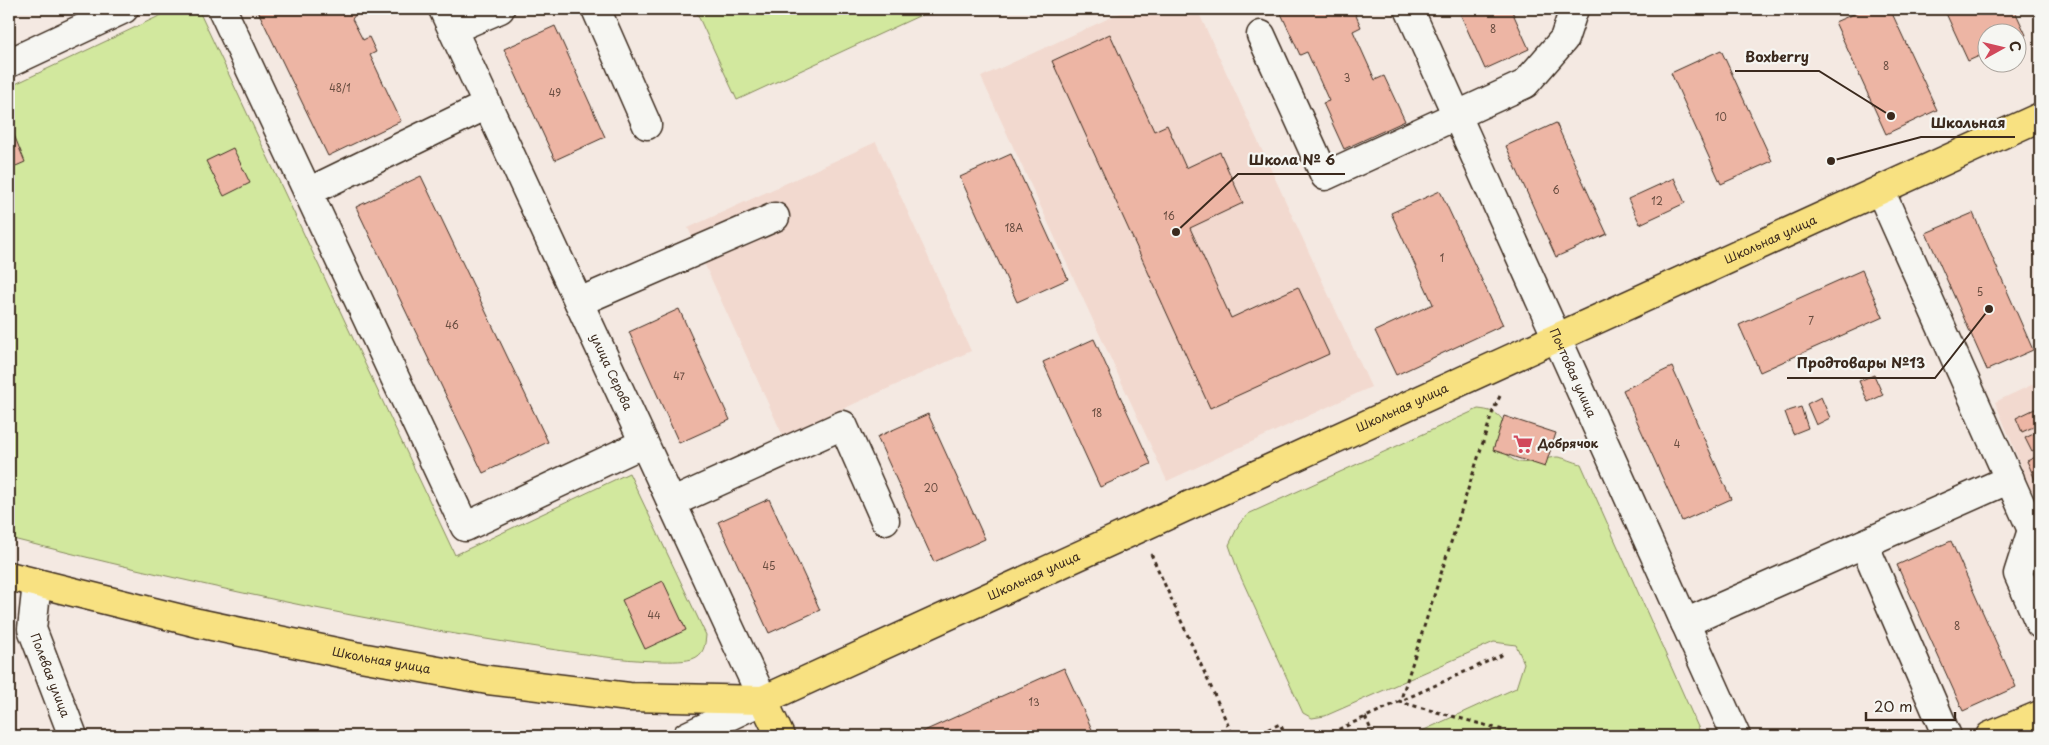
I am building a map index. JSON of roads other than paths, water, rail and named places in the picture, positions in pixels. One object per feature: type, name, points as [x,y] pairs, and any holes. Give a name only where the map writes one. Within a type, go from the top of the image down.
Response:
[{"type":"main road","name":"Школьная улица","points":[[9,576],[198,624],[355,656],[488,680],[629,697],[763,700],[2040,117]]},
{"type":"main road","name":"улица Серова","points":[[763,700],[780,736]]},
{"type":"main road","points":[[1990,736],[2040,715]]},
{"type":"street","points":[[9,63],[124,9]]},
{"type":"street","points":[[222,9],[466,526],[644,443]]},
{"type":"street","points":[[448,19],[500,9]]},
{"type":"street","points":[[596,9],[647,125]]},
{"type":"street","name":"Почтовая улица","points":[[1408,9],[1736,736]]},
{"type":"street","points":[[1261,35],[1326,176],[1525,84],[1564,39],[1574,9]]},
{"type":"street","name":"улица Серова","points":[[448,19],[763,700]]},
{"type":"street","points":[[308,192],[487,105]]},
{"type":"street","points":[[1880,190],[2010,479],[2036,528],[2018,574],[2040,624]]},
{"type":"street","points":[[579,302],[775,216]]},
{"type":"street","points":[[671,503],[843,425],[885,520]]},
{"type":"street","points":[[1685,623],[2010,479]]},
{"type":"street","points":[[1864,544],[1947,736]]},
{"type":"street","name":"Полевая улица","points":[[37,583],[32,629],[73,736]]},
{"type":"street","name":"Школьная улица","points":[[687,736],[763,700]]},
{"type":"place","name":"Boxberry","points":[[1891,116]]},
{"type":"place","name":"Школьная","points":[[1831,161]]},
{"type":"place","name":"Школа № 6","points":[[1176,232]]},
{"type":"place","name":"Продтовары №13","points":[[1989,309]]},
{"type":"place","name":"Добрячок","points":[[1523,444]]}]
